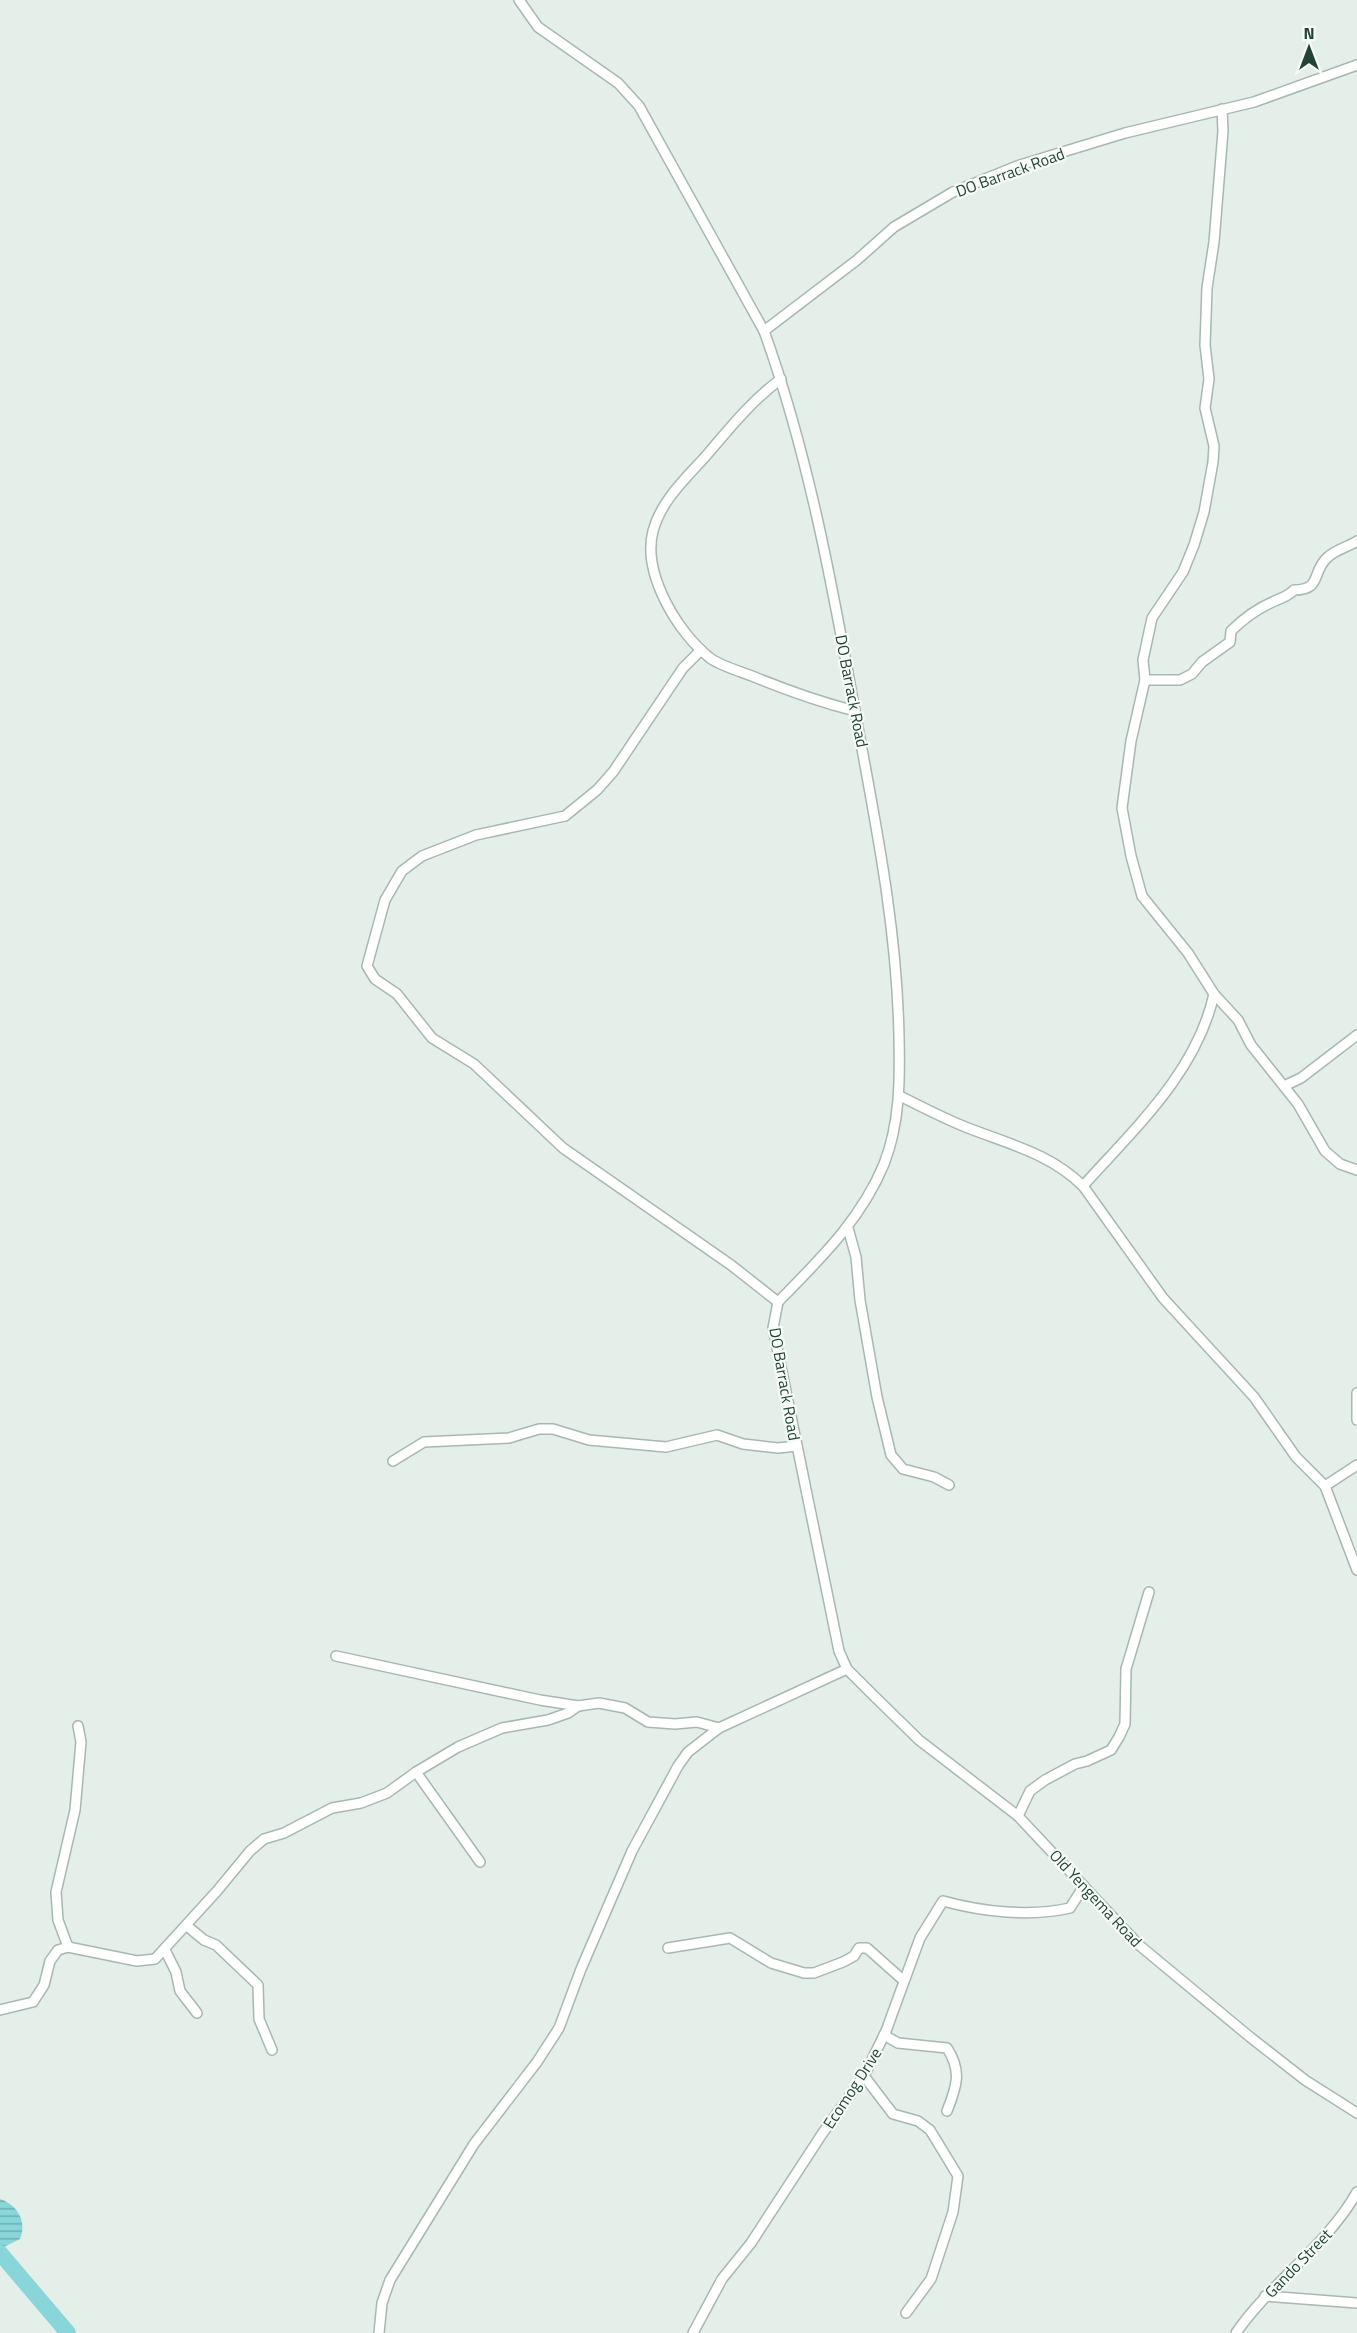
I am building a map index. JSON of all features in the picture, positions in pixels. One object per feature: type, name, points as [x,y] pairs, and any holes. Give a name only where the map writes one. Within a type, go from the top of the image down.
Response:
[{"type":"street","points":[[519,0],[538,27],[618,83],[639,106],[764,331]]},
{"type":"street","name":"DO Barrack Road","points":[[847,1669],[833,1632],[773,1328],[778,1302],[848,1227],[884,1163],[900,1096],[894,930],[846,655],[807,478],[781,379],[764,331],[857,260],[894,227],[953,192],[1017,166],[1125,133],[1254,102],[1357,65]]},
{"type":"street","points":[[1222,109],[1223,131],[1214,242],[1207,288],[1205,345],[1209,379],[1205,408],[1214,446],[1213,462],[1204,512],[1194,545],[1183,572],[1152,618],[1143,660],[1145,680],[1131,741],[1122,808],[1131,856],[1142,896],[1188,953],[1214,994],[1238,1020],[1251,1045],[1298,1104],[1325,1151],[1340,1164],[1357,1170]]},
{"type":"street","points":[[781,379],[760,394],[678,486],[662,510],[653,531],[650,558],[657,585],[673,614],[701,650],[712,659],[821,702],[855,711]]},
{"type":"street","points":[[1145,680],[1180,680],[1192,674],[1202,662],[1230,642],[1231,630],[1239,623],[1278,599],[1287,597],[1294,590],[1305,590],[1313,586],[1327,557],[1357,541]]},
{"type":"street","points":[[701,650],[683,668],[613,772],[597,790],[565,816],[476,836],[422,856],[402,871],[385,900],[367,966],[375,979],[397,994],[432,1038],[474,1064],[563,1148],[731,1265],[778,1302]]},
{"type":"street","points":[[1083,1186],[1179,1076],[1210,1012],[1214,994]]},
{"type":"street","points":[[1284,1086],[1301,1078],[1357,1035]]},
{"type":"street","points":[[900,1096],[968,1128],[1017,1145],[1043,1157],[1067,1170],[1083,1186],[1163,1299],[1254,1397],[1296,1456],[1325,1486],[1357,1570]]},
{"type":"street","points":[[848,1227],[856,1257],[860,1300],[877,1397],[891,1455],[903,1469],[934,1477],[949,1485]]},
{"type":"street","points":[[1357,1393],[1357,1420]]},
{"type":"street","points":[[393,1461],[424,1442],[509,1438],[539,1429],[553,1429],[589,1440],[666,1448],[717,1435],[743,1444],[778,1448],[797,1446]]},
{"type":"street","points":[[1325,1486],[1357,1465]]},
{"type":"street","points":[[1018,1816],[1030,1791],[1075,1764],[1088,1761],[1111,1750],[1119,1737],[1125,1724],[1126,1669],[1149,1592]]},
{"type":"street","points":[[336,1656],[578,1706],[599,1703],[625,1708],[648,1722],[697,1722],[719,1728]]},
{"type":"street","points":[[379,2333],[382,2303],[390,2280],[474,2144],[530,2071],[559,2028],[620,1879],[668,1782],[688,1752],[719,1728],[847,1669]]},
{"type":"street","name":"Old Yengema Road","points":[[847,1669],[919,1740],[1018,1816],[1138,1945],[1187,1987],[1305,2080],[1357,2113]]},
{"type":"street","points":[[0,2010],[33,2002],[44,1985],[50,1961],[58,1950],[68,1947],[137,1961],[155,1959],[187,1926],[231,1871],[264,1839],[284,1833],[332,1808],[361,1803],[387,1793],[416,1772],[458,1747],[502,1728],[548,1720],[568,1713],[578,1706]]},
{"type":"street","points":[[68,1947],[58,1920],[56,1892],[75,1810],[81,1742],[78,1725]]},
{"type":"street","points":[[416,1772],[480,1862]]},
{"type":"street","name":"Ecomog Drive","points":[[693,2333],[722,2279],[751,2243],[822,2134],[864,2076],[884,2035],[920,1938],[943,1901],[960,1906],[1020,1912],[1056,1911],[1070,1908],[1084,1886]]},
{"type":"street","points":[[187,1926],[204,1940],[216,1945],[258,1985],[259,2019],[272,2050]]},
{"type":"street","points":[[668,1948],[730,1938],[765,1960],[804,1973],[843,1962],[854,1956],[859,1948],[867,1948],[903,1980]]},
{"type":"street","points":[[165,1950],[176,1972],[180,1991],[197,2013]]},
{"type":"street","points":[[884,2035],[898,2043],[947,2048],[957,2065],[956,2087],[947,2111]]},
{"type":"street","points":[[864,2076],[893,2114],[918,2121],[930,2130],[958,2176],[953,2212],[931,2279],[906,2313]]},
{"type":"street","name":"Gando Street","points":[[1236,2333],[1265,2296],[1310,2253],[1347,2210],[1357,2192]]},
{"type":"street","points":[[1265,2296],[1357,2303]]},
{"type":"water","points":[[0,2199],[12,2205],[16,2210],[21,2220],[22,2233],[20,2239],[0,2249]]},
{"type":"waterway","points":[[0,2253],[68,2333]]}]
